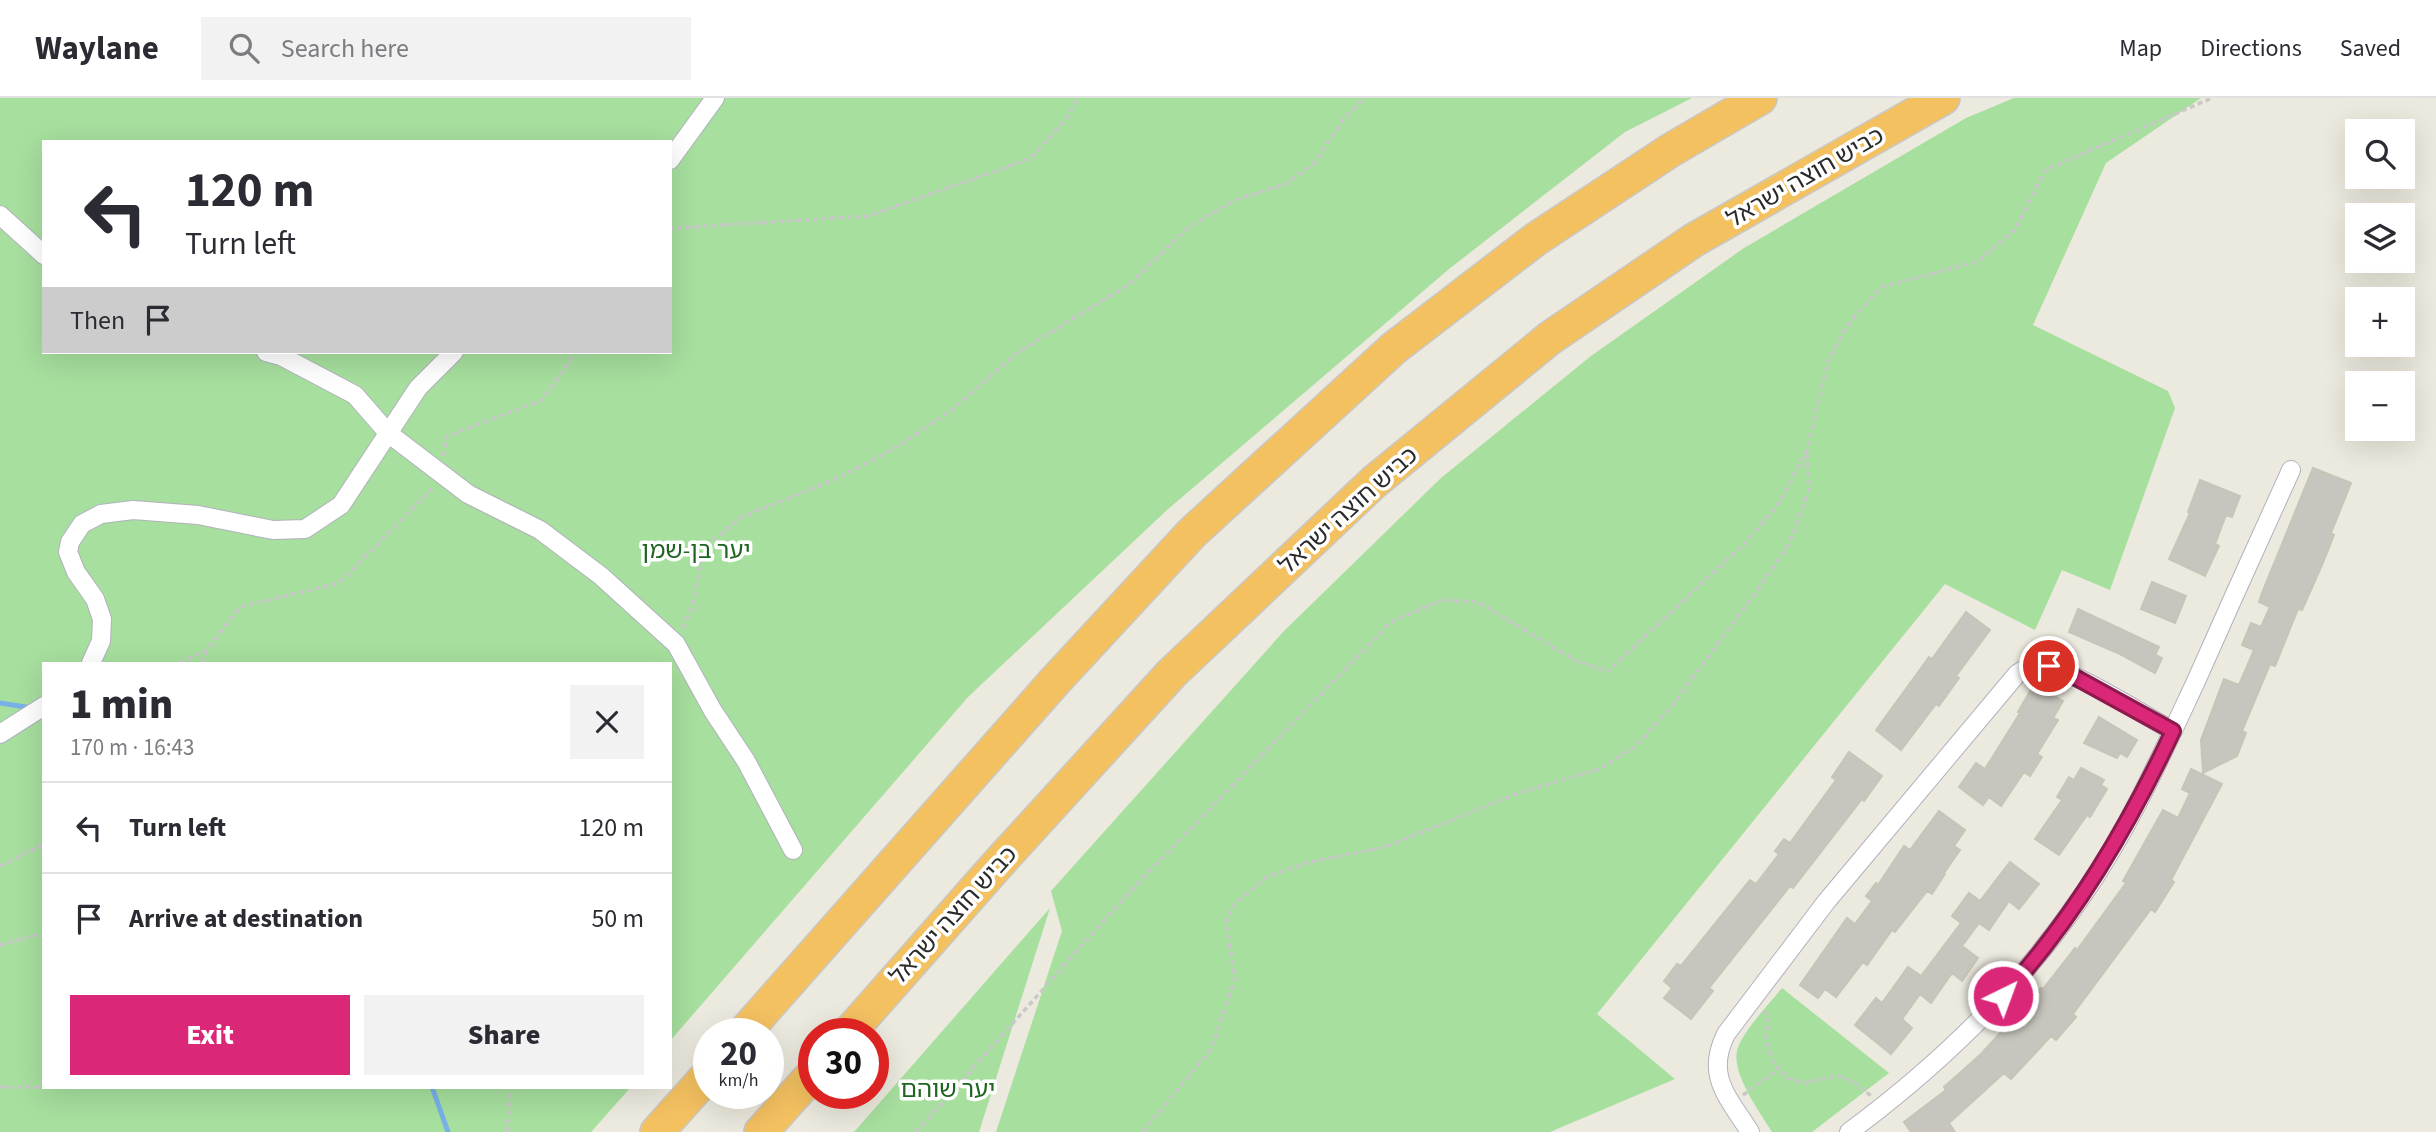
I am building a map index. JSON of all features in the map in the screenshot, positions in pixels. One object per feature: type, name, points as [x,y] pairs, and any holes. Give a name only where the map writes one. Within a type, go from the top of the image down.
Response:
[{"type":"highway","points":[[758,1018],[1055,681],[1212,514],[1394,348],[1536,239],[1671,150],[1760,98]]},
{"type":"highway","name":"כביש חוצה ישראל","points":[[862,1018],[1172,673],[1374,482],[1550,338],[1683,247],[1942,98]]},
{"type":"highway","points":[[761,1132],[798,1091]]},
{"type":"highway","points":[[657,1132],[693,1092]]},
{"type":"street","points":[[672,157],[715,98]]},
{"type":"street","points":[[0,215],[42,253]]},
{"type":"street","points":[[273,354],[355,395],[388,433],[468,494],[540,530],[601,576],[676,644],[713,711],[746,761],[793,850]]},
{"type":"street","points":[[91,662],[101,641],[102,619],[95,599],[76,572],[68,552],[70,542],[82,524],[101,514],[133,510],[198,514],[273,530],[305,529],[341,505],[418,388],[452,354]]},
{"type":"street","points":[[1849,1132],[1884,1106],[1977,1021],[2030,967],[2081,898],[2111,851],[2151,778],[2291,470]]},
{"type":"street","points":[[1750,1132],[1719,1080],[1716,1068],[1717,1055],[1726,1034],[1898,814],[2005,686],[2028,666],[2038,665],[2062,670],[2173,731]]},
{"type":"street","points":[[0,734],[42,707]]},
{"type":"path","points":[[672,229],[868,216],[1030,159],[1066,119],[1078,98]]},
{"type":"path","points":[[676,644],[692,608],[702,555],[713,540],[742,517],[838,478],[895,449],[952,410],[1017,353],[1130,284],[1188,227],[1235,200],[1286,184],[1315,162],[1345,117],[1365,98]]},
{"type":"path","points":[[916,1132],[1135,886],[1391,622],[1441,600],[1478,602],[1578,662],[1608,671],[1744,544],[1780,502],[1807,450],[1829,358],[1848,324],[1881,287],[1978,262],[2015,230],[2045,170],[2212,98]]},
{"type":"path","points":[[202,662],[207,650],[240,607],[339,583],[436,485],[447,436],[542,400],[575,354]]},
{"type":"path","points":[[1143,1132],[1212,1049],[1235,979],[1226,923],[1235,903],[1268,876],[1310,862],[1385,847],[1516,794],[1599,769],[1636,746],[1672,706],[1790,542],[1808,490],[1807,450]]},
{"type":"path","points":[[182,662],[207,650]]},
{"type":"path","points":[[0,866],[42,845]]},
{"type":"path","points":[[0,945],[42,934]]},
{"type":"path","points":[[1752,998],[1769,1016],[1766,1035],[1774,1065],[1790,1079],[1804,1083],[1838,1076],[1854,1082],[1884,1106]]},
{"type":"path","points":[[1732,1103],[1779,1069]]},
{"type":"path","points":[[0,1087],[42,1087]]},
{"type":"path","points":[[507,1132],[511,1089]]},
{"type":"green space","name":"יער בן-שמן","points":[[0,98],[1692,98],[1625,132],[1449,269],[1167,510],[968,697],[672,1039],[672,662],[42,662],[42,1089],[629,1089],[591,1132],[0,1132]]},
{"type":"green space","points":[[2014,98],[2201,98],[2106,163],[2033,325],[2168,391],[2175,408],[2110,590],[2062,570],[2035,630],[1945,584],[1597,1014],[1675,1079],[1550,1132],[996,1132],[1062,931],[1051,891],[1284,631],[1441,478],[1591,356],[1744,248],[1966,118]]},
{"type":"green space","name":"יער שוהם","points":[[1050,908],[979,1132],[854,1132],[874,1109],[889,1109],[889,1092]]},
{"type":"green space","points":[[1782,988],[1889,1073],[1812,1132],[1772,1132],[1748,1093],[1739,1071],[1737,1051],[1740,1044],[1750,1027]]},
{"type":"building","points":[[2313,468],[2351,483],[2331,533],[2334,535],[2302,610],[2298,609],[2275,666],[2270,664],[2242,731],[2246,733],[2237,756],[2203,773],[2201,740],[2224,679],[2239,685],[2254,650],[2242,645],[2251,623],[2261,627],[2270,607],[2259,602]]},
{"type":"building","points":[[2200,480],[2240,496],[2232,517],[2226,515],[2215,544],[2219,546],[2205,576],[2169,559],[2190,513],[2188,512]]},
{"type":"building","points":[[2152,582],[2186,596],[2175,623],[2141,609]]},
{"type":"building","points":[[2078,609],[2159,647],[2155,655],[2162,658],[2155,673],[2069,632]]},
{"type":"building","points":[[1966,612],[1990,630],[1956,676],[1959,678],[1939,706],[1936,704],[1901,750],[1876,730],[1929,657],[1932,659]]},
{"type":"building","points":[[2034,684],[2063,701],[2053,718],[2058,720],[2037,754],[2042,757],[2030,776],[2024,772],[2001,806],[1989,797],[1983,805],[1959,787],[1976,763],[1985,769],[2020,713],[2018,712]]},
{"type":"building","points":[[2099,717],[2137,740],[2127,757],[2120,753],[2117,758],[2084,743]]},
{"type":"building","points":[[1849,752],[1882,776],[1709,988],[1713,991],[1691,1019],[1664,998],[1672,988],[1664,981],[1677,964],[1681,966],[1750,880],[1756,884],[1779,854],[1775,851],[1784,839],[1790,843],[1836,780],[1832,777]]},
{"type":"building","points":[[2081,768],[2104,780],[2101,785],[2107,789],[2090,817],[2087,815],[2059,855],[2035,839],[2062,800],[2057,797],[2069,777],[2074,780]]},
{"type":"building","points":[[2191,769],[2222,784],[2171,880],[2174,882],[2155,912],[2151,909],[2073,1014],[2076,1017],[2056,1040],[2051,1036],[2011,1079],[2004,1073],[1949,1123],[1955,1132],[1911,1132],[1904,1122],[1946,1090],[1944,1087],[1981,1054],[2041,988],[2043,989],[2075,948],[2077,950],[2126,883],[2123,881],[2163,810],[2178,818],[2190,793],[2182,789]]},
{"type":"building","points":[[1939,811],[1965,830],[1954,846],[1960,850],[1945,874],[1932,894],[1927,891],[1895,932],[1892,930],[1867,965],[1863,962],[1836,997],[1825,989],[1818,998],[1800,985],[1847,918],[1855,924],[1872,901],[1866,896],[1876,883],[1878,885],[1904,846],[1910,850]]},
{"type":"building","points":[[2010,862],[2039,884],[2019,909],[2009,901],[1989,930],[1979,923],[1962,946],[1978,958],[1962,981],[1952,973],[1931,1003],[1920,994],[1902,1019],[1912,1028],[1891,1054],[1855,1025],[1876,998],[1882,1003],[1908,967],[1921,976],[1961,923],[1952,916],[1969,893],[1980,901]]},
{"type":"waterway","points":[[0,703],[32,708]]},
{"type":"waterway","points":[[433,1089],[448,1132]]},
{"type":"route","points":[[2003,996],[2030,967],[2081,898],[2133,812],[2173,731],[2062,670],[2049,666]]}]
